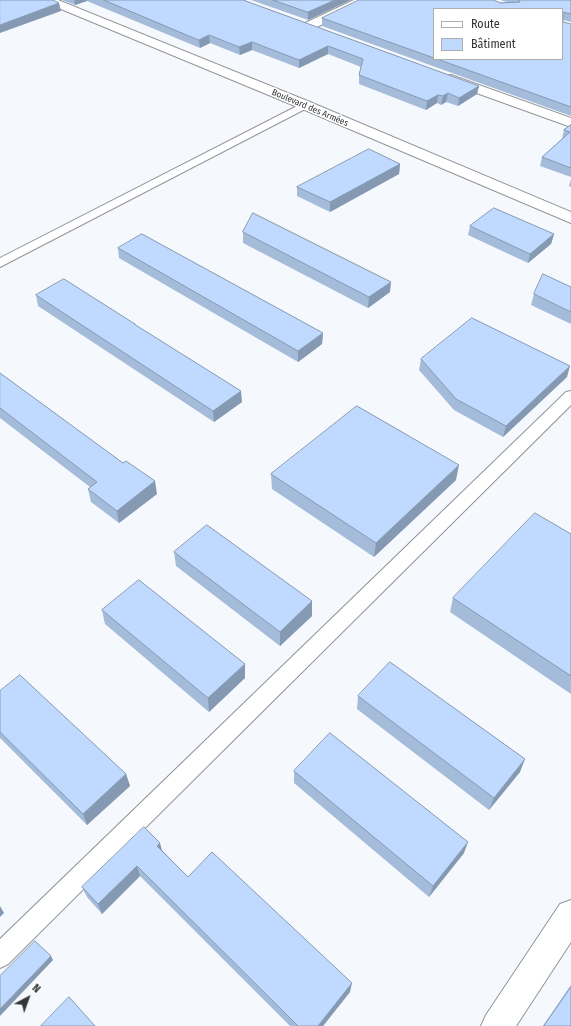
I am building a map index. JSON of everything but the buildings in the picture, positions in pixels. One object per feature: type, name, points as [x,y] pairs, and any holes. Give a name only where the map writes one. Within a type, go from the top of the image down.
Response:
[{"type":"street","name":"Boulevard des Armées","points":[[48,0],[305,105],[571,218]]},
{"type":"street","points":[[307,27],[362,0]]},
{"type":"street","points":[[293,22],[322,32]]},
{"type":"street","points":[[439,75],[571,123]]},
{"type":"street","points":[[497,1026],[571,915]]},
{"type":"lane","points":[[0,263],[305,105]]},
{"type":"lane","points":[[0,956],[571,396]]}]
